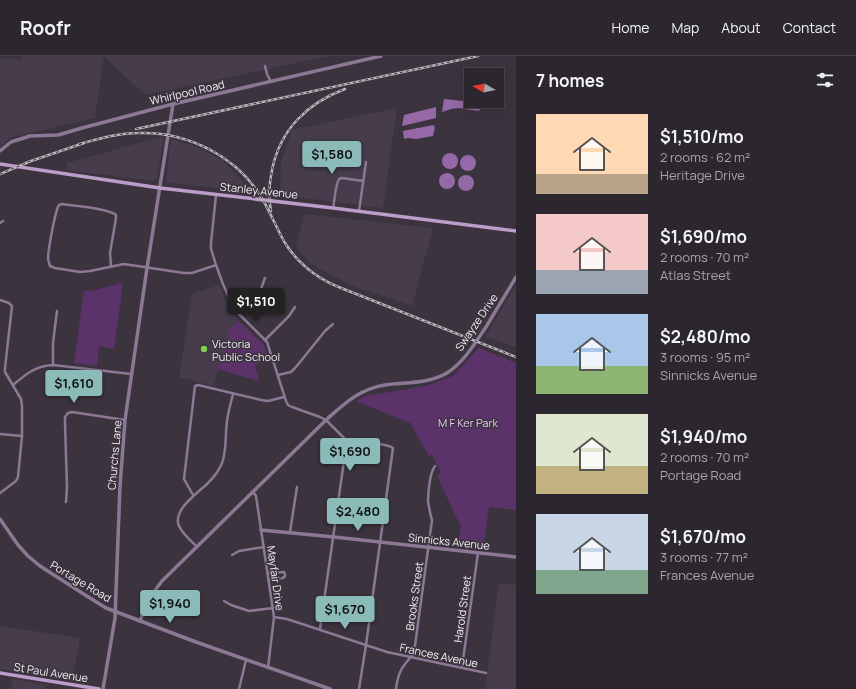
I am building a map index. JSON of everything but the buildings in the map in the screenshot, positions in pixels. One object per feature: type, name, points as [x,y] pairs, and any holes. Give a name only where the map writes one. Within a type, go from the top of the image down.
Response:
[{"type":"main road","name":"Stanley Avenue","points":[[0,164],[160,188],[516,231]]},
{"type":"main road","name":"St Paul Avenue","points":[[0,673],[99,689]]},
{"type":"street","name":"Whirlpool Road","points":[[0,151],[11,142],[30,136],[58,136],[82,128],[173,104],[381,56]]},
{"type":"street","points":[[265,66],[271,82]]},
{"type":"street","name":"Churchs Lane","points":[[103,689],[115,612],[119,494],[125,420],[173,104]]},
{"type":"street","points":[[359,211],[366,162]]},
{"type":"street","points":[[333,208],[336,184],[339,179],[342,178],[363,181]]},
{"type":"street","points":[[216,195],[211,243],[211,249],[216,265],[234,309],[267,342],[284,397],[288,405],[326,420],[347,440],[390,446],[393,448],[359,689]]},
{"type":"street","points":[[111,266],[110,253],[116,215],[111,212],[69,205],[59,205],[55,214],[48,261],[50,266],[55,268],[80,272],[124,264],[192,273],[216,265]]},
{"type":"street","name":"Swayze Drive","points":[[140,621],[149,598],[162,581],[344,403],[354,396],[376,387],[424,381],[438,377],[447,372],[462,359],[476,342],[516,277]]},
{"type":"street","points":[[238,313],[260,290],[265,278]]},
{"type":"street","points":[[0,300],[9,303],[12,306],[5,372],[21,399],[22,406],[22,436],[18,477],[16,481],[0,493]]},
{"type":"street","points":[[265,340],[289,316],[295,307]]},
{"type":"street","points":[[53,365],[53,343],[58,311]]},
{"type":"street","points":[[278,375],[291,372],[325,330],[333,324]]},
{"type":"street","points":[[13,385],[26,374],[40,367],[53,365],[131,374]]},
{"type":"street","points":[[194,495],[184,479],[195,386],[198,385],[264,401],[284,397]]},
{"type":"street","points":[[197,547],[180,528],[178,516],[181,510],[194,495],[209,482],[222,463],[227,420],[233,394]]},
{"type":"street","points":[[66,502],[65,417],[68,413],[72,412],[125,420]]},
{"type":"street","points":[[0,434],[22,436]]},
{"type":"street","points":[[320,629],[347,440]]},
{"type":"street","name":"Brooks Street","points":[[396,689],[399,674],[406,662],[414,654],[432,520],[428,495],[432,469],[435,466]]},
{"type":"street","points":[[290,532],[297,487]]},
{"type":"street","name":"Mayfair Drive","points":[[253,492],[256,496],[274,618],[268,668]]},
{"type":"street","name":"Portage Road","points":[[1,522],[18,545],[40,566],[92,600],[115,612],[329,689]]},
{"type":"street","name":"Sinnicks Avenue","points":[[261,530],[428,547],[516,558]]},
{"type":"street","points":[[232,555],[239,551],[264,547]]},
{"type":"street","name":"Harold Street","points":[[462,667],[478,553]]},
{"type":"street","points":[[268,573],[284,572],[285,576],[283,578],[268,580]]},
{"type":"street","points":[[224,601],[249,611],[272,608]]},
{"type":"street","name":"Frances Avenue","points":[[274,618],[287,619],[387,652],[486,673]]},
{"type":"street","points":[[240,689],[246,660]]},
{"type":"shaded area","points":[[22,56],[104,56],[95,118],[9,138],[0,148],[0,58],[21,60]]},
{"type":"shaded area","points":[[104,56],[329,56],[145,95]]},
{"type":"shaded area","points":[[444,99],[463,101],[464,108],[479,108],[480,110],[459,108],[442,112]]},
{"type":"shaded area","points":[[436,107],[436,118],[402,126],[404,115]]},
{"type":"shaded area","points":[[397,108],[383,208],[280,195],[281,163],[292,130]]},
{"type":"shaded area","points":[[433,125],[435,127],[433,136],[416,139],[404,139],[403,131]]},
{"type":"shaded area","points":[[164,136],[157,178],[153,181],[66,170],[67,163]]},
{"type":"shaded area","points":[[171,139],[194,146],[222,160],[253,192],[166,182]]},
{"type":"shaded area","points":[[447,153],[453,153],[458,158],[456,167],[453,169],[447,169],[442,164],[442,158]]},
{"type":"shaded area","points":[[465,155],[471,155],[476,160],[474,169],[471,171],[465,171],[460,166],[460,160]]},
{"type":"shaded area","points":[[444,173],[450,173],[455,178],[453,187],[450,189],[444,189],[439,184],[439,178]]},
{"type":"shaded area","points":[[463,175],[469,175],[474,180],[472,189],[469,191],[463,191],[458,186],[458,180]]},
{"type":"shaded area","points":[[304,214],[433,228],[412,306],[352,286],[310,263],[296,247]]},
{"type":"shaded area","name":"Victoria Public School","points":[[219,285],[229,307],[238,320],[230,330],[213,386],[179,377],[192,294]]},
{"type":"shaded area","points":[[516,285],[516,347],[485,337]]},
{"type":"shaded area","points":[[499,583],[516,585],[516,689],[485,689]]},
{"type":"shaded area","points":[[0,626],[80,638],[72,681],[0,669]]},
{"type":"shaded area","points":[[12,679],[48,685],[44,689],[11,689]]},
{"type":"green space","points":[[123,283],[114,349],[99,346],[97,366],[74,363],[84,291],[91,291]]},
{"type":"green space","points":[[238,320],[263,344],[265,348],[268,360],[255,365],[259,381],[217,369],[230,330]]},
{"type":"green space","name":"M F Ker Park","points":[[479,348],[516,363],[516,510],[489,507],[483,549],[458,546],[461,527],[437,476],[441,473],[432,455],[429,456],[410,423],[356,401],[366,396],[426,386],[453,376]]},
{"type":"railway","points":[[136,129],[478,56]]},
{"type":"railway","points":[[271,211],[269,201],[270,180],[281,142],[297,120],[307,110],[331,95],[345,89]]},
{"type":"railway","points":[[79,144],[123,134],[138,133],[175,137],[193,142],[210,150],[226,159],[253,185],[263,200],[290,251],[303,265],[317,276],[341,288],[516,357]]},
{"type":"railway","points":[[0,174],[31,161],[84,143]]},
{"type":"place","name":"Victoria Public School","points":[[204,349]]}]
